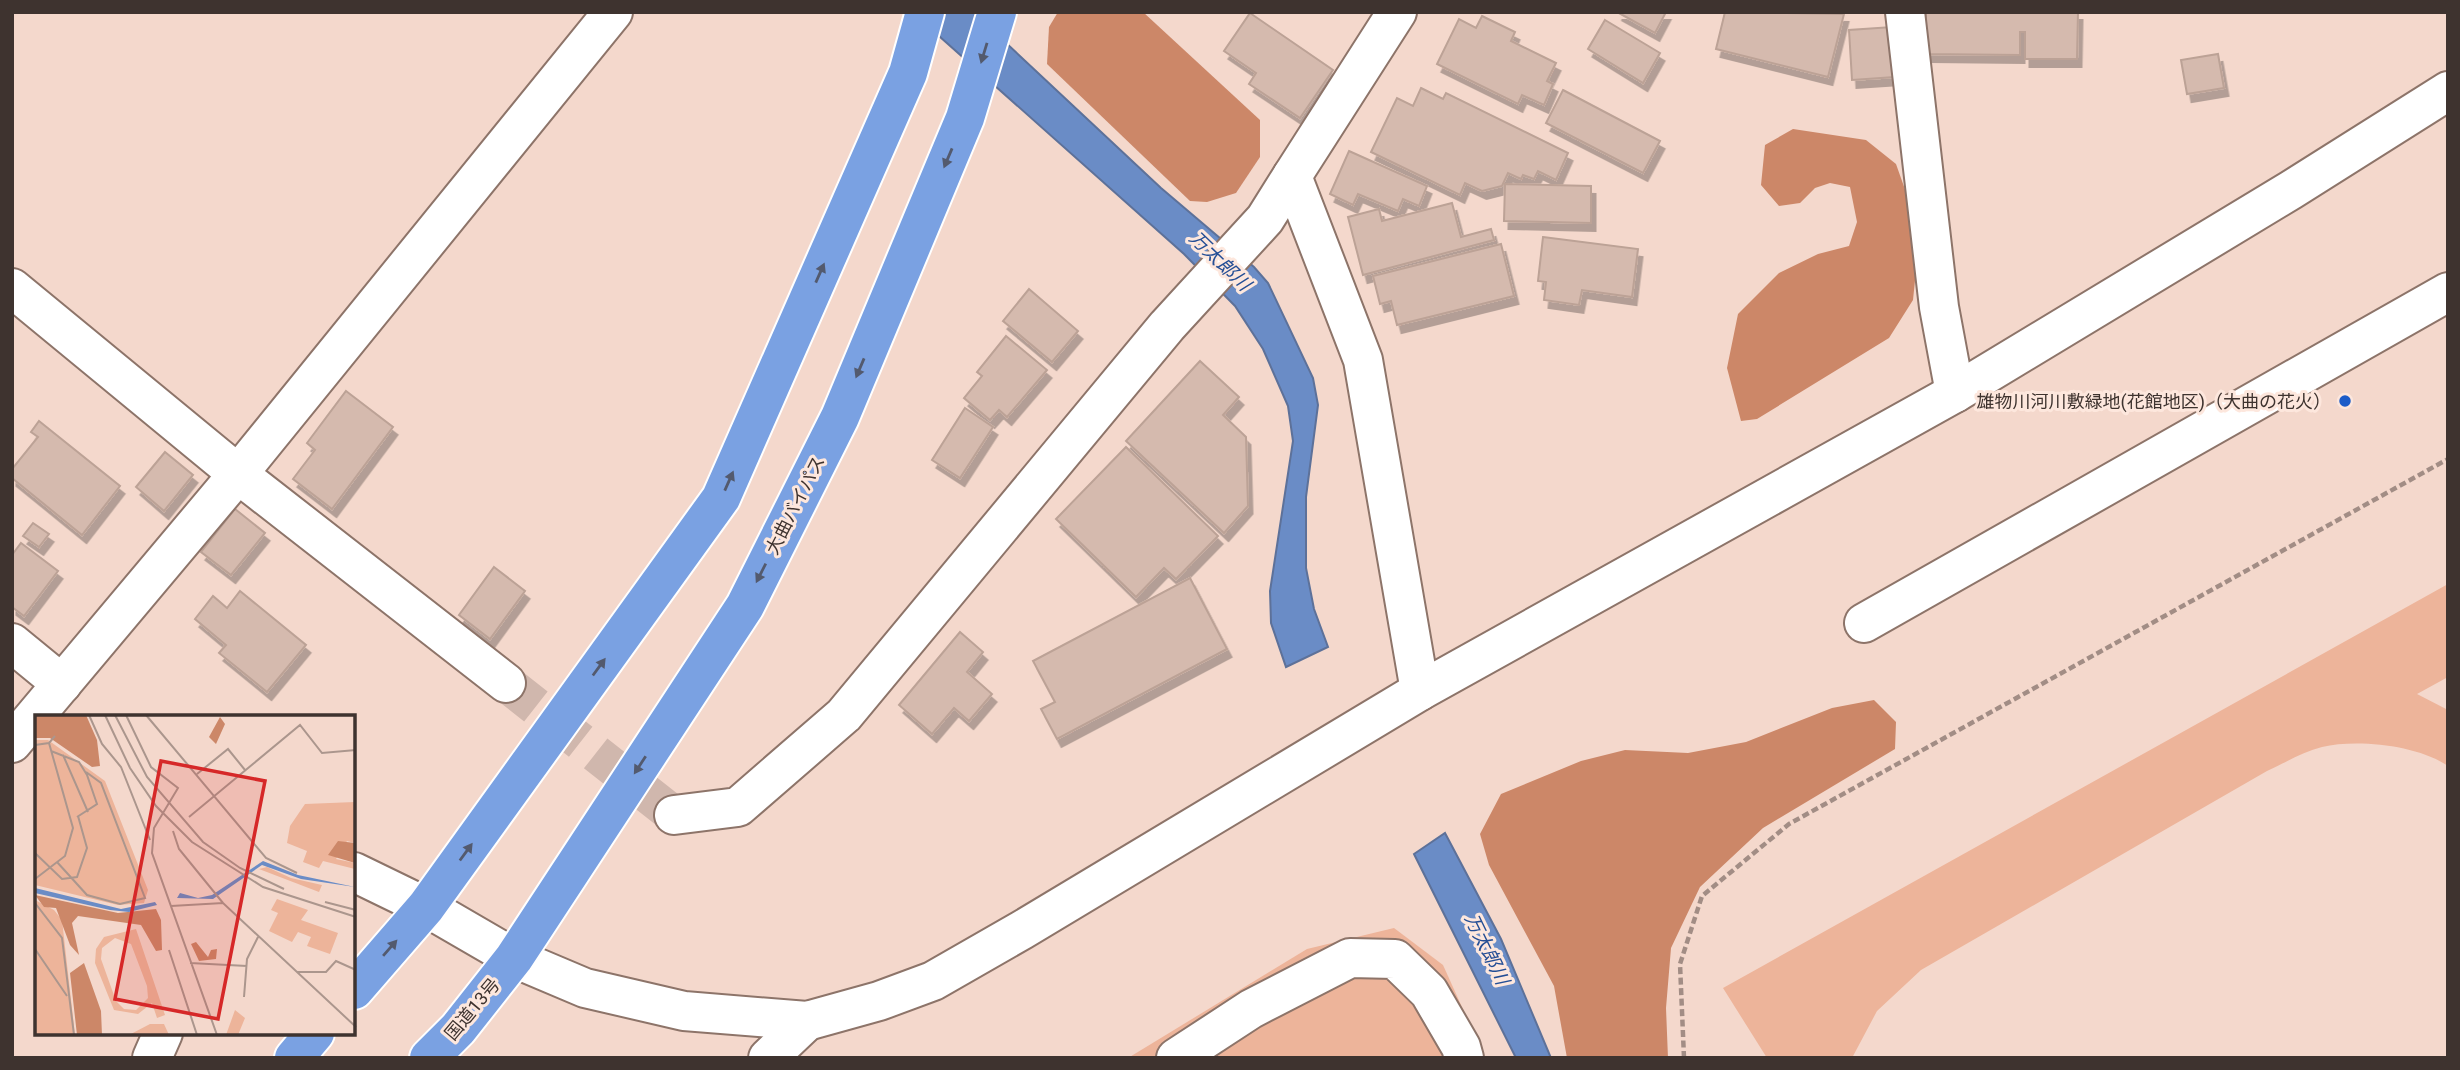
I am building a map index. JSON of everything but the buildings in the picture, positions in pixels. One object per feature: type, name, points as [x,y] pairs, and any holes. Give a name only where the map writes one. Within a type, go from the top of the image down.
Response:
[{"type":"highway","name":"大曲バイパス","points":[[514,958],[745,606],[840,416],[965,118],[997,12]]},
{"type":"highway","points":[[355,989],[426,907],[722,498],[908,74],[920,30]]},
{"type":"highway","name":"国道13号","points":[[429,1058],[458,1029],[514,958]]},
{"type":"highway","points":[[294,1058],[313,1035]]},
{"type":"street","points":[[36,715],[238,474],[613,12]]},
{"type":"street","points":[[674,815],[737,807],[844,715],[1167,326],[1265,219],[1398,12]]},
{"type":"street","points":[[1906,12],[1939,307],[1955,393]]},
{"type":"street","points":[[355,872],[426,907],[514,958],[585,988],[684,1011],[807,1021],[933,981],[1420,691],[1955,393],[2291,190],[2448,91]]},
{"type":"street","points":[[1292,176],[1363,360],[1420,691]]},
{"type":"street","points":[[12,288],[238,474],[506,684]]},
{"type":"street","points":[[1864,623],[2448,292]]},
{"type":"street","points":[[12,643],[62,684]]},
{"type":"street","points":[[12,743],[35,716]]},
{"type":"street","points":[[1177,1058],[1251,1009],[1350,958],[1395,959],[1429,992],[1461,1047],[1464,1058]]},
{"type":"street","points":[[768,1058],[807,1021]]},
{"type":"street","points":[[152,1058],[162,1035]]},
{"type":"path","points":[[1684,1058],[1680,964],[1702,896],[1789,824],[2448,459]]},
{"type":"shaded area","points":[[1058,12],[1143,12],[1260,120],[1260,157],[1236,193],[1207,202],[1190,201],[1047,64],[1049,27]]},
{"type":"shaded area","points":[[1793,129],[1866,140],[1896,164],[1920,232],[1913,300],[1889,338],[1757,419],[1741,421],[1727,368],[1738,314],[1779,273],[1818,254],[1849,246],[1857,222],[1850,187],[1830,183],[1815,188],[1800,203],[1779,206],[1761,185],[1765,145]]},
{"type":"shaded area","points":[[2448,584],[2448,677],[2417,694],[2448,710],[2448,766],[2420,753],[2369,744],[2322,747],[2287,761],[1921,970],[1877,1011],[1852,1058],[1767,1058],[1723,988]]},
{"type":"shaded area","points":[[1874,700],[1896,722],[1895,749],[1763,828],[1700,887],[1671,948],[1666,1008],[1668,1058],[1567,1058],[1554,986],[1489,865],[1480,834],[1501,794],[1581,761],[1625,750],[1688,753],[1746,742],[1832,708]]},
{"type":"shaded area","points":[[1394,928],[1443,965],[1485,1058],[1128,1058],[1307,949]]},
{"type":"water","name":"万太郎川","points":[[912,12],[973,12],[1161,188],[1254,267],[1268,283],[1313,378],[1318,405],[1306,497],[1306,568],[1314,609],[1328,647],[1286,667],[1271,623],[1270,591],[1293,441],[1288,406],[1263,349],[1235,306],[1184,254]]},
{"type":"water","name":"万太郎川","points":[[1445,833],[1501,939],[1551,1058],[1516,1058],[1414,854]]},
{"type":"tunnel","points":[[506,683],[674,815]]},
{"type":"place","name":"雄物川河川敷緑地(花館地区)（大曲の花火）","points":[[2345,401]]}]
